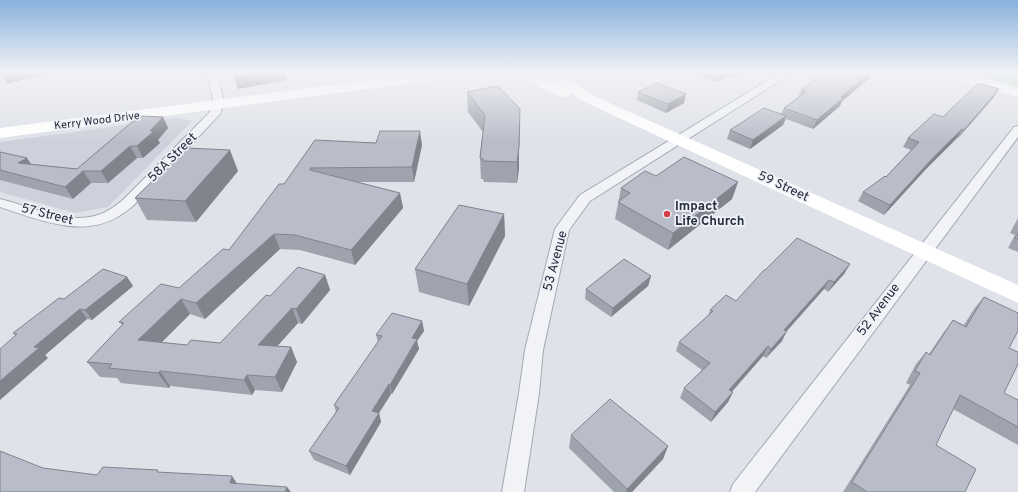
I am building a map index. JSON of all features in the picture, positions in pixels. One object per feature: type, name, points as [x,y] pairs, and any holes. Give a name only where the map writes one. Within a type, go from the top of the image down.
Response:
[{"type":"street","points":[[218,96],[218,105]]},
{"type":"street","name":"Kerry Wood Drive","points":[[0,133],[285,96]]},
{"type":"street","points":[[570,96],[581,101],[607,107]]},
{"type":"street","name":"59 Street","points":[[585,96],[1018,295]]},
{"type":"street","points":[[594,96],[607,107]]},
{"type":"street","name":"53 Avenue","points":[[513,492],[529,393],[534,350],[562,229],[585,198],[750,96]]},
{"type":"street","name":"58A Street","points":[[94,222],[114,213],[129,202],[212,118],[218,105]]},
{"type":"street","name":"52 Avenue","points":[[741,492],[923,251],[1018,129]]},
{"type":"street","name":"57 Street","points":[[0,203],[68,222],[94,222]]},
{"type":"shaded area","points":[[177,118],[192,121],[108,207],[75,213],[0,192],[0,142]]},
{"type":"building","points":[[470,96],[508,96],[520,109],[517,162],[483,161],[483,159],[480,158],[485,115]]},
{"type":"building","points":[[648,96],[682,96],[668,104]]},
{"type":"building","points":[[801,96],[842,96],[841,97],[843,98],[817,120],[784,108]]},
{"type":"building","points":[[965,96],[993,96],[964,130],[962,129],[931,160],[890,205],[863,192],[885,176],[886,177],[919,142],[908,138],[934,114],[943,117]]},
{"type":"building","points":[[764,108],[786,116],[753,140],[730,130]]},
{"type":"building","points":[[142,116],[163,117],[150,131],[154,131],[137,146],[130,146],[101,171],[83,171],[65,187],[0,170],[0,152],[27,158],[18,163],[77,169],[132,122]]},
{"type":"building","points":[[380,131],[420,131],[412,167],[310,168],[310,170],[400,193],[351,250],[295,235],[274,234],[196,303],[181,299],[138,340],[187,345],[191,340],[220,343],[266,295],[270,296],[298,267],[325,275],[296,309],[292,308],[258,345],[291,347],[275,377],[247,375],[244,380],[160,371],[158,373],[109,368],[112,364],[87,362],[124,323],[119,322],[161,284],[179,288],[223,249],[229,250],[279,184],[284,184],[315,140],[376,143]]},
{"type":"building","points":[[186,148],[230,150],[185,201],[135,198]]},
{"type":"building","name":"Impact Life Church","points":[[684,157],[738,182],[673,233],[618,202],[630,193],[621,188],[645,171],[656,176]]},
{"type":"building","points":[[459,205],[504,214],[467,284],[415,269]]},
{"type":"building","points":[[797,238],[850,264],[834,282],[829,280],[784,330],[787,331],[771,349],[768,346],[729,390],[733,392],[715,412],[684,388],[710,363],[679,342],[713,311],[710,310],[726,295],[736,301],[764,270]]},
{"type":"building","points":[[624,259],[651,276],[613,308],[586,289]]},
{"type":"building","points":[[103,269],[127,277],[85,310],[80,309],[34,347],[39,348],[0,381],[0,349],[17,334],[13,333],[59,298],[64,299]]},
{"type":"building","points":[[984,297],[1018,313],[1018,331],[1009,348],[1018,352],[1018,364],[1004,393],[1018,400],[1018,427],[960,395],[936,445],[976,469],[965,492],[867,492],[852,482],[920,373],[915,371],[926,352],[930,355],[953,320],[966,327]]},
{"type":"building","points":[[392,313],[422,321],[412,338],[417,339],[390,385],[389,384],[372,411],[379,413],[346,466],[309,451],[339,408],[334,405],[382,336],[376,335]]},
{"type":"building","points":[[610,399],[668,446],[627,489],[571,435]]},
{"type":"building","points":[[0,451],[43,468],[97,475],[103,467],[158,470],[157,472],[232,476],[230,483],[287,487],[285,492],[0,492]]},
{"type":"place","name":"Impact Life Church","points":[[667,214]]}]
